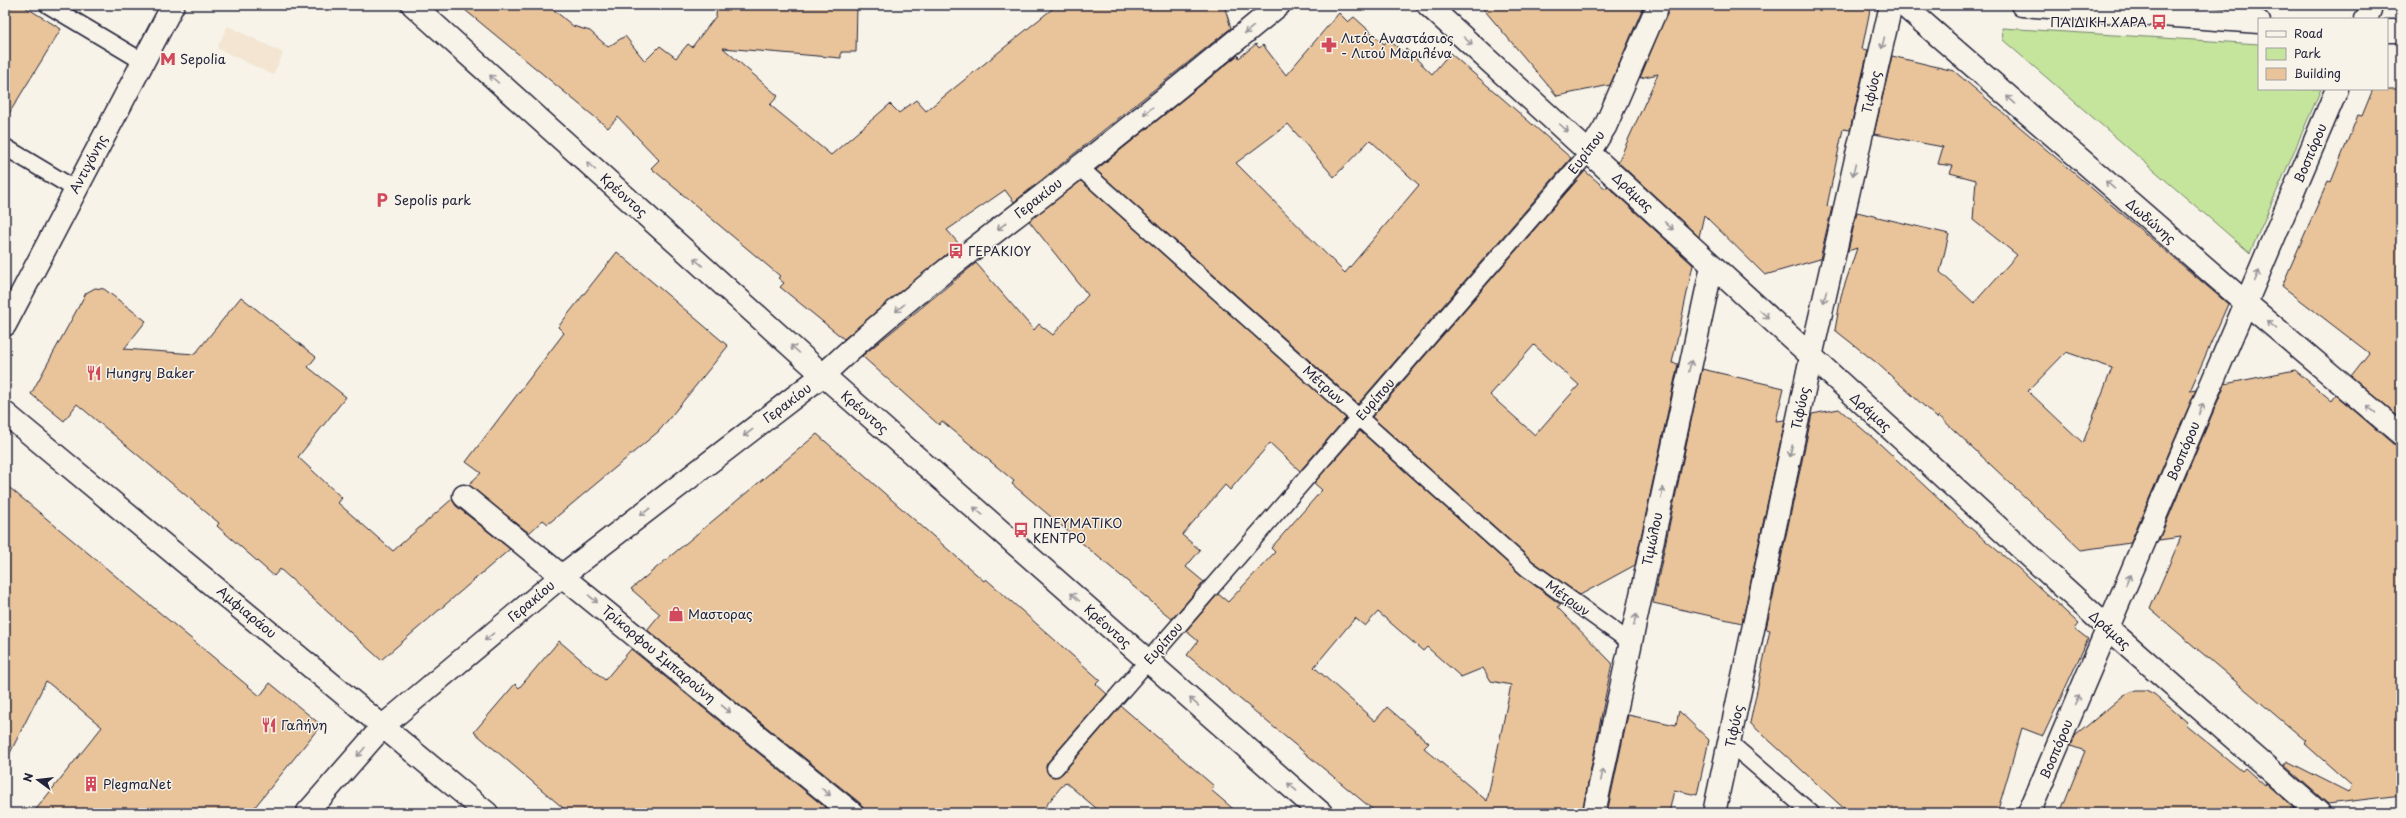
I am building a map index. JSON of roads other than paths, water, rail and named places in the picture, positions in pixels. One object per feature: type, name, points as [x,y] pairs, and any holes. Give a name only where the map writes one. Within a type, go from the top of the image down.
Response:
[{"type":"street","name":"Αντιγόνης","points":[[5,325],[142,61],[173,5]]},
{"type":"street","name":"Κρέοντος","points":[[413,5],[824,375],[1321,813]]},
{"type":"street","name":"Γερακίου","points":[[307,813],[384,725],[563,575],[824,375],[854,346],[962,257],[1079,167],[1279,5]]},
{"type":"street","name":"Δράμας","points":[[1428,5],[1590,151],[1712,266],[2108,628],[2319,813]]},
{"type":"street","name":"Ευρίπου","points":[[1590,151],[1604,127],[1658,5]]},
{"type":"street","name":"Τιφύος","points":[[1714,813],[1811,357],[1891,5]]},
{"type":"street","name":"Δωδώνης","points":[[1903,5],[2246,303],[2401,434]]},
{"type":"street","points":[[2022,5],[2258,22]]},
{"type":"street","points":[[2366,18],[2372,5]]},
{"type":"street","points":[[2388,31],[2401,32]]},
{"type":"street","name":"Βοσπόρου","points":[[2029,813],[2337,90]]},
{"type":"street","name":"Τιμώλου","points":[[1594,813],[1712,266]]},
{"type":"street","name":"Αμφιαράου","points":[[5,413],[384,725],[487,813]]},
{"type":"street","name":"Τρίκορφου Σμπαρούνη","points":[[464,496],[563,575],[852,813]]},
{"type":"lane","points":[[48,5],[142,61]]},
{"type":"lane","points":[[5,147],[75,189]]},
{"type":"lane","name":"Ευρίπου","points":[[1054,768],[1590,151]]},
{"type":"lane","name":"Μέτρων","points":[[1079,167],[1528,569],[1630,642]]},
{"type":"lane","points":[[1730,743],[1811,813]]},
{"type":"place","name":"ΠΑΙΔΙΚΗ ΧΑΡΑ","points":[[2159,22]]},
{"type":"place","name":"Λιτός Αναστάσιος - Λιτού Μαριλένα","points":[[1329,45]]},
{"type":"place","name":"Sepolia","points":[[168,59]]},
{"type":"place","name":"Sepolis park","points":[[382,200]]},
{"type":"place","name":"ΓΕΡΑΚΙΟΥ","points":[[956,251]]},
{"type":"place","name":"Hungry Baker","points":[[94,373]]},
{"type":"place","name":"ΠΝΕΥΜΑΤΙΚΟ ΚΕΝΤΡΟ","points":[[1021,530]]},
{"type":"place","name":"Μαστορας","points":[[676,614]]},
{"type":"place","name":"Γαλήνη","points":[[269,725]]},
{"type":"place","name":"PlegmaNet","points":[[91,784]]}]
